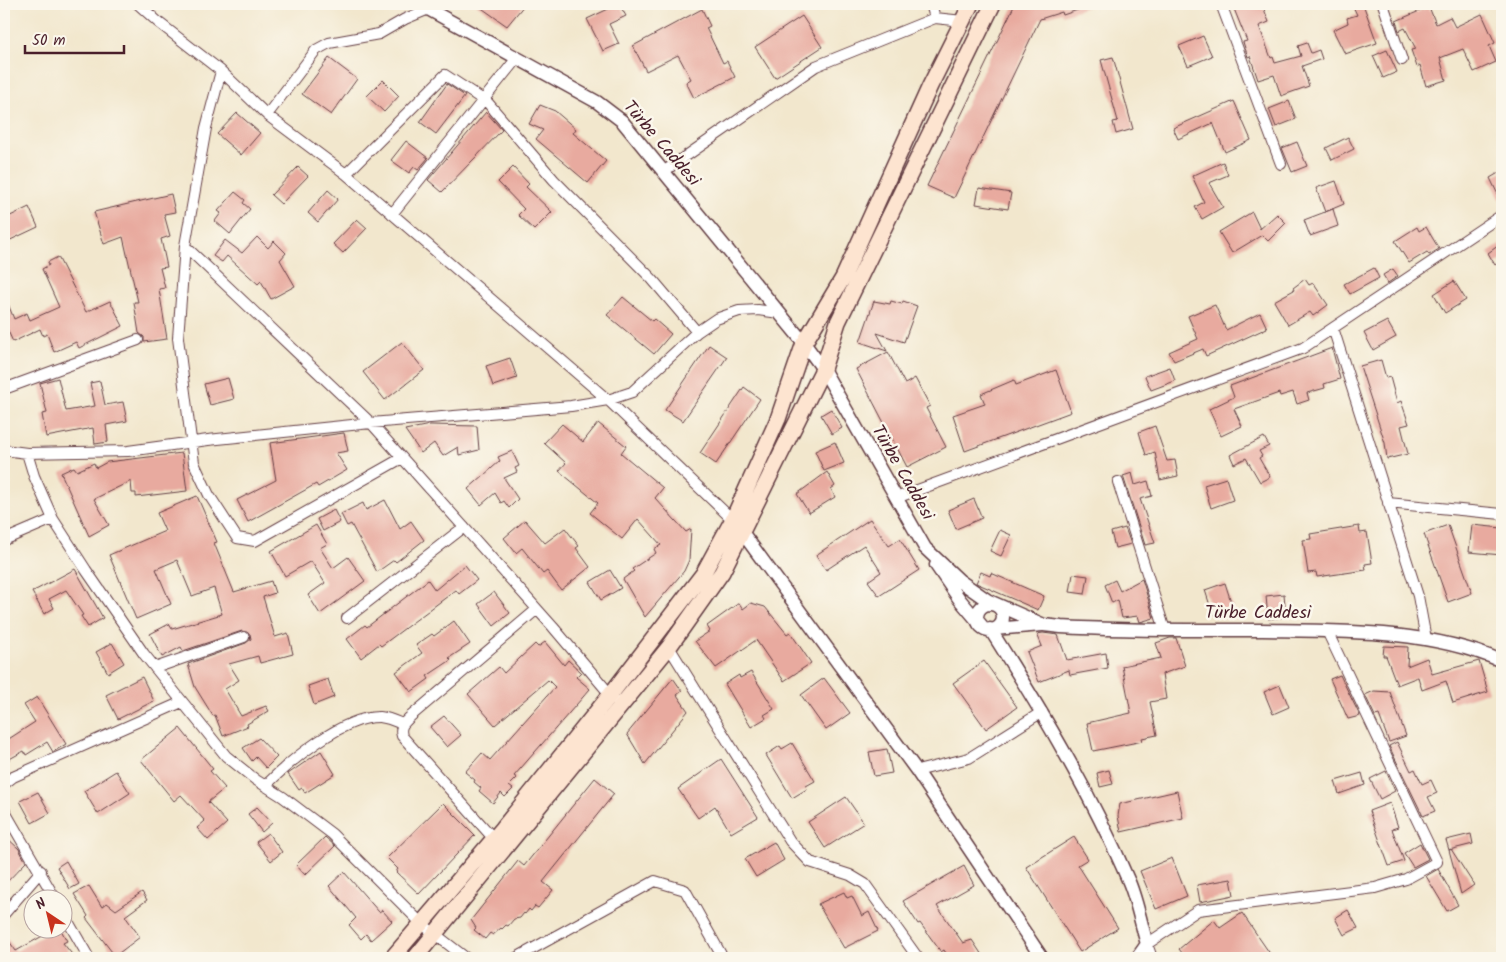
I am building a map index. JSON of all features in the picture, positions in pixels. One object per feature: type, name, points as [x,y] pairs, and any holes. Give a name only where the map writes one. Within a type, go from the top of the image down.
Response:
[{"type":"main road","points":[[392,958],[494,839],[611,694],[703,574],[732,518],[778,419],[804,343],[843,278],[930,86],[972,4]]},
{"type":"main road","points":[[415,958],[620,709],[669,647],[722,572],[823,369],[838,322],[993,4]]},
{"type":"street","points":[[138,4],[221,71],[267,115],[346,174],[608,400],[732,518],[917,771],[1042,958]]},
{"type":"street","points":[[931,4],[935,18]]},
{"type":"street","points":[[1221,4],[1281,164]]},
{"type":"street","points":[[1383,4],[1402,60]]},
{"type":"street","points":[[267,115],[316,50],[330,43],[379,34],[424,6]]},
{"type":"street","name":"Türbe Caddesi","points":[[424,6],[610,111],[622,122],[804,343],[823,369],[925,548],[971,589],[996,605],[1044,625],[1165,630],[1326,631],[1426,639],[1468,648],[1502,661]]},
{"type":"street","points":[[663,172],[816,66],[935,18],[963,21]]},
{"type":"street","points":[[392,214],[517,58]]},
{"type":"street","points":[[221,71],[206,128],[185,246],[178,338],[194,463],[210,494],[237,538],[245,541],[255,541],[402,458]]},
{"type":"street","points":[[346,174],[445,76],[482,100],[554,180],[652,279],[697,332]]},
{"type":"street","points":[[896,498],[1303,348],[1502,215]]},
{"type":"street","points":[[185,246],[371,423],[611,694],[620,709]]},
{"type":"street","points":[[4,450],[27,453],[128,451],[192,442],[371,423],[522,411],[608,400],[632,392],[697,332],[716,319],[739,311],[779,313]]},
{"type":"street","points":[[1333,328],[1418,596],[1426,639]]},
{"type":"street","points":[[4,389],[138,340]]},
{"type":"street","points":[[27,453],[34,476],[53,519],[155,668],[226,756],[332,834],[422,924],[466,958]]},
{"type":"street","points":[[1118,482],[1165,630]]},
{"type":"street","points":[[1388,503],[1502,514]]},
{"type":"street","points":[[4,540],[53,519]]},
{"type":"street","points":[[346,618],[464,527]]},
{"type":"street","points":[[925,548],[960,600],[988,628],[1044,625]]},
{"type":"street","points":[[988,628],[1003,620],[1002,611],[996,605],[988,604],[981,608],[977,615],[988,628],[1042,712],[1087,795],[1130,884],[1152,958]]},
{"type":"street","points":[[494,839],[402,736],[402,724],[536,610]]},
{"type":"street","points":[[1138,958],[1147,944],[1198,910],[1375,888],[1406,879],[1437,862],[1326,631]]},
{"type":"street","points":[[155,668],[244,637]]},
{"type":"street","points":[[669,647],[790,841],[810,862],[850,875],[865,884],[918,958]]},
{"type":"street","points":[[4,784],[12,777],[182,702]]},
{"type":"street","points":[[917,771],[970,758],[1042,712]]},
{"type":"street","points":[[265,786],[295,757],[338,731],[359,721],[378,717],[390,718],[402,724]]},
{"type":"street","points":[[4,810],[41,870],[51,890]]},
{"type":"street","points":[[4,914],[41,870]]},
{"type":"street","points":[[516,958],[655,881],[685,890],[723,958]]},
{"type":"street","points":[[72,928],[89,958]]},
{"type":"building","points":[[476,4],[525,4],[507,26]]},
{"type":"building","points":[[619,4],[626,16],[609,24],[619,44],[603,51],[587,19]]},
{"type":"building","points":[[1015,4],[1092,5],[1063,15],[1062,12],[1040,19],[954,198],[927,186]]},
{"type":"building","points":[[1232,4],[1262,4],[1269,22],[1259,26],[1271,58],[1273,57],[1275,63],[1301,56],[1298,46],[1307,43],[1311,53],[1319,50],[1322,59],[1302,66],[1309,86],[1281,96],[1274,75],[1258,80],[1243,42],[1247,41]]},
{"type":"building","points":[[1352,4],[1363,4],[1377,43],[1345,54],[1333,30],[1348,23],[1347,18],[1357,15]]},
{"type":"building","points":[[1429,7],[1436,24],[1450,17],[1455,27],[1482,14],[1495,43],[1489,46],[1496,62],[1474,72],[1463,49],[1440,58],[1446,80],[1426,86],[1420,65],[1417,67],[1411,50],[1416,49],[1405,28],[1399,31],[1396,21]]},
{"type":"building","points":[[702,9],[710,26],[706,28],[723,63],[727,61],[735,77],[694,98],[686,82],[691,79],[678,55],[646,71],[633,46]]},
{"type":"building","points":[[802,16],[822,47],[775,78],[755,47]]},
{"type":"building","points":[[1203,36],[1212,56],[1188,66],[1179,46]]},
{"type":"building","points":[[1387,50],[1397,72],[1383,78],[1373,56]]},
{"type":"building","points":[[1113,57],[1133,129],[1116,134],[1113,122],[1118,121],[1101,60]]},
{"type":"building","points":[[329,58],[357,79],[331,115],[302,94]]},
{"type":"building","points":[[383,80],[399,96],[384,112],[367,96]]},
{"type":"building","points":[[447,84],[465,96],[436,134],[420,122]]},
{"type":"building","points":[[1234,101],[1251,140],[1225,152],[1213,123],[1178,139],[1173,128]]},
{"type":"building","points":[[1289,101],[1296,119],[1276,127],[1269,109]]},
{"type":"building","points":[[540,105],[555,111],[576,129],[573,133],[606,161],[588,183],[536,139],[543,130],[529,124]]},
{"type":"building","points":[[486,112],[502,130],[442,192],[428,180]]},
{"type":"building","points":[[237,113],[260,133],[241,155],[217,134]]},
{"type":"building","points":[[1348,137],[1354,149],[1332,160],[1326,148]]},
{"type":"building","points":[[406,141],[428,158],[418,170],[414,167],[409,173],[391,160]]},
{"type":"building","points":[[1297,142],[1307,166],[1292,172],[1282,148]]},
{"type":"building","points":[[1223,162],[1228,175],[1209,183],[1223,207],[1202,219],[1195,207],[1204,202],[1192,176]]},
{"type":"building","points":[[298,167],[308,176],[281,204],[271,195]]},
{"type":"building","points":[[513,167],[529,184],[526,187],[552,212],[534,230],[518,215],[524,209],[498,182]]},
{"type":"building","points":[[1502,171],[1502,203],[1490,178]]},
{"type":"building","points":[[1336,181],[1344,204],[1325,212],[1316,188]]},
{"type":"building","points":[[979,188],[1011,193],[1008,209],[976,204]]},
{"type":"building","points":[[328,190],[338,199],[318,222],[308,213]]},
{"type":"building","points":[[235,192],[245,200],[243,203],[250,209],[230,234],[215,221],[221,213],[218,211]]},
{"type":"building","points":[[171,194],[175,212],[164,214],[170,236],[161,239],[167,267],[160,268],[165,288],[159,289],[167,339],[144,342],[144,337],[139,333],[134,302],[138,302],[123,237],[104,244],[94,212]]},
{"type":"building","points":[[29,207],[38,227],[4,243],[4,219]]},
{"type":"building","points":[[1333,209],[1338,226],[1310,236],[1304,220]]},
{"type":"building","points":[[1252,212],[1260,229],[1277,214],[1286,223],[1268,241],[1262,235],[1232,253],[1219,232]]},
{"type":"building","points":[[357,219],[367,228],[343,253],[333,244]]},
{"type":"building","points":[[1417,227],[1419,231],[1426,227],[1439,249],[1429,255],[1427,252],[1409,263],[1395,241]]},
{"type":"building","points":[[257,237],[268,248],[274,241],[286,253],[280,260],[295,286],[271,299],[261,281],[258,284],[227,256],[222,262],[213,256],[225,240],[242,253]]},
{"type":"building","points":[[1502,243],[1502,260],[1495,265],[1488,253]]},
{"type":"building","points":[[58,257],[86,312],[110,301],[123,326],[79,348],[76,342],[54,352],[47,334],[43,336],[40,329],[13,342],[4,322],[4,294],[14,319],[27,313],[30,320],[59,307],[42,269],[49,265],[48,262]]},
{"type":"building","points":[[1374,268],[1379,278],[1350,294],[1344,284]]},
{"type":"building","points":[[1393,269],[1398,276],[1388,283],[1383,275]]},
{"type":"building","points":[[1305,279],[1309,285],[1313,283],[1328,305],[1313,316],[1310,312],[1288,325],[1274,301],[1294,290],[1293,288]]},
{"type":"building","points":[[1454,281],[1466,300],[1445,313],[1434,294]]},
{"type":"building","points":[[623,297],[652,321],[654,319],[671,334],[654,354],[607,315]]},
{"type":"building","points":[[874,301],[890,304],[891,301],[902,304],[903,301],[917,306],[904,342],[877,333],[887,351],[860,342]]},
{"type":"building","points":[[1215,305],[1226,330],[1260,313],[1267,328],[1206,356],[1203,349],[1174,361],[1169,352],[1198,339],[1188,316]]},
{"type":"building","points":[[1387,321],[1396,337],[1373,350],[1364,333]]},
{"type":"building","points":[[402,342],[424,370],[385,400],[363,372]]},
{"type":"building","points":[[709,345],[727,357],[683,421],[665,410]]},
{"type":"building","points":[[1332,348],[1340,379],[1324,384],[1325,388],[1307,393],[1309,400],[1297,404],[1293,392],[1280,396],[1279,393],[1234,409],[1242,426],[1221,436],[1209,409],[1234,397],[1230,386]]},
{"type":"building","points":[[888,352],[905,384],[915,378],[930,406],[926,408],[946,447],[907,467],[856,369]]},
{"type":"building","points":[[510,358],[517,378],[493,386],[486,366]]},
{"type":"building","points":[[1381,360],[1386,378],[1390,377],[1397,403],[1401,401],[1409,424],[1401,426],[1408,454],[1387,459],[1385,443],[1360,366]]},
{"type":"building","points":[[1170,367],[1175,381],[1151,390],[1145,376]]},
{"type":"building","points":[[1056,370],[1071,412],[965,451],[953,415],[985,404],[981,394],[1014,380],[1016,385]]},
{"type":"building","points":[[58,378],[66,411],[95,406],[90,383],[100,381],[105,405],[123,402],[127,421],[106,425],[108,442],[95,444],[93,428],[46,437],[42,414],[47,413],[40,383]]},
{"type":"building","points":[[228,378],[234,399],[210,405],[204,384]]},
{"type":"building","points":[[744,387],[760,399],[716,464],[700,453]]},
{"type":"building","points":[[831,409],[842,428],[832,434],[821,415]]},
{"type":"building","points":[[598,423],[626,446],[621,453],[663,488],[655,498],[686,532],[691,529],[689,560],[684,571],[645,617],[623,579],[634,571],[632,569],[656,553],[654,549],[661,545],[638,519],[622,539],[590,513],[598,503],[559,471],[566,463],[544,443],[562,424],[583,442]]},
{"type":"building","points":[[430,425],[477,426],[479,450],[459,455],[458,447],[443,456],[434,443],[421,453],[405,430]]},
{"type":"building","points":[[1155,426],[1167,461],[1175,460],[1178,476],[1160,480],[1155,452],[1146,455],[1139,432]]},
{"type":"building","points":[[344,433],[348,451],[336,453],[347,470],[318,487],[316,484],[248,522],[237,500],[276,480],[270,443]]},
{"type":"building","points":[[1264,437],[1269,446],[1259,451],[1262,456],[1259,458],[1270,477],[1260,482],[1246,458],[1234,464],[1230,455]]},
{"type":"building","points":[[835,442],[844,463],[824,471],[815,451]]},
{"type":"building","points":[[512,451],[519,466],[515,468],[517,472],[504,478],[518,499],[509,508],[504,501],[501,503],[495,493],[481,505],[468,489],[500,461],[498,457]]},
{"type":"building","points":[[182,453],[187,491],[136,497],[136,493],[132,493],[131,481],[94,499],[109,525],[89,536],[61,473],[74,467],[77,471],[94,463],[96,468],[107,462]]},
{"type":"building","points":[[827,472],[835,486],[831,489],[835,497],[809,513],[797,494]]},
{"type":"building","points":[[1132,473],[1135,485],[1148,481],[1152,496],[1140,499],[1155,543],[1145,545],[1123,476]]},
{"type":"building","points":[[1226,478],[1233,500],[1211,508],[1204,485]]},
{"type":"building","points":[[197,496],[217,542],[214,543],[234,592],[271,581],[275,593],[263,597],[275,637],[288,633],[293,654],[260,663],[258,656],[229,664],[239,680],[225,689],[241,716],[266,706],[269,711],[247,724],[248,726],[223,736],[215,715],[213,716],[195,687],[188,664],[246,643],[251,639],[250,634],[242,631],[183,651],[181,647],[162,657],[150,634],[169,624],[172,629],[222,614],[214,588],[192,596],[177,560],[156,569],[171,604],[136,619],[109,555],[165,531],[157,513]]},
{"type":"building","points":[[974,499],[982,518],[956,529],[948,510]]},
{"type":"building","points":[[385,500],[400,529],[411,521],[424,540],[396,562],[394,560],[377,572],[351,524],[347,526],[341,514],[363,503],[366,510]]},
{"type":"building","points":[[334,510],[340,522],[323,531],[317,519]]},
{"type":"building","points":[[870,519],[889,546],[900,539],[919,570],[879,596],[868,581],[881,572],[864,545],[826,570],[816,555]]},
{"type":"building","points":[[525,520],[545,543],[565,528],[579,546],[576,548],[590,567],[561,590],[547,571],[543,574],[522,548],[516,553],[504,538]]},
{"type":"building","points":[[316,525],[327,544],[320,548],[333,568],[348,557],[365,581],[320,614],[308,595],[325,583],[311,561],[285,576],[271,551]]},
{"type":"building","points":[[1448,525],[1472,593],[1448,602],[1424,534]]},
{"type":"building","points":[[1472,525],[1502,528],[1502,555],[1469,552]]},
{"type":"building","points":[[1359,526],[1360,533],[1367,532],[1372,563],[1365,564],[1366,570],[1317,577],[1316,572],[1308,573],[1303,540],[1311,539],[1310,534]]},
{"type":"building","points":[[1125,528],[1131,544],[1115,548],[1111,532]]},
{"type":"building","points":[[1000,530],[1011,535],[1001,556],[990,551]]},
{"type":"building","points":[[465,565],[477,580],[459,594],[456,590],[381,646],[379,644],[361,658],[347,639],[365,625],[367,627],[428,580],[435,590]]},
{"type":"building","points":[[75,569],[103,618],[88,627],[81,616],[83,615],[66,590],[49,599],[54,608],[44,614],[32,592]]},
{"type":"building","points":[[610,570],[621,588],[601,600],[590,582]]},
{"type":"building","points":[[981,572],[990,576],[991,573],[1044,596],[1038,610],[976,583]]},
{"type":"building","points":[[1073,574],[1088,576],[1085,594],[1070,592]]},
{"type":"building","points":[[1142,579],[1154,618],[1140,622],[1138,616],[1122,618],[1118,600],[1112,603],[1105,585],[1115,580],[1120,591]]},
{"type":"building","points":[[1225,583],[1233,608],[1213,615],[1205,590]]},
{"type":"building","points":[[494,592],[510,613],[494,626],[478,604]]},
{"type":"building","points":[[1284,594],[1286,617],[1268,619],[1266,596]]},
{"type":"building","points":[[739,603],[743,609],[751,603],[765,607],[787,634],[790,632],[811,663],[784,681],[756,640],[716,668],[695,641],[710,631],[707,626]]},
{"type":"building","points":[[454,621],[470,644],[449,658],[451,660],[427,676],[429,679],[411,692],[396,672],[422,653],[416,645],[432,634],[434,636]]},
{"type":"building","points":[[1037,634],[1058,635],[1067,660],[1106,653],[1108,668],[1070,675],[1069,670],[1039,682],[1027,652],[1042,646]]},
{"type":"building","points":[[1176,638],[1185,666],[1162,674],[1166,699],[1150,702],[1157,735],[1142,738],[1143,741],[1093,751],[1087,723],[1131,713],[1122,666],[1161,658],[1156,643]]},
{"type":"building","points":[[545,642],[564,665],[568,660],[581,672],[576,677],[590,689],[514,776],[517,778],[509,786],[513,789],[505,797],[501,793],[493,803],[479,791],[481,788],[465,772],[482,753],[490,760],[555,687],[548,680],[495,725],[468,694],[499,667],[504,673],[535,644],[538,647]]},
{"type":"building","points":[[112,643],[124,663],[108,673],[96,652]]},
{"type":"building","points":[[1384,646],[1408,647],[1407,666],[1427,658],[1432,674],[1479,661],[1488,692],[1453,703],[1446,681],[1422,690],[1418,677],[1397,685],[1386,656],[1383,656]]},
{"type":"building","points":[[984,661],[1017,707],[986,729],[953,683]]},
{"type":"building","points":[[751,672],[774,709],[764,715],[766,718],[751,727],[725,684],[739,675],[740,678]]},
{"type":"building","points":[[1340,675],[1360,716],[1348,719],[1330,679]]},
{"type":"building","points":[[142,677],[154,701],[118,719],[106,695]]},
{"type":"building","points":[[673,678],[682,691],[677,695],[688,711],[645,764],[627,734]]},
{"type":"building","points":[[824,678],[850,713],[826,730],[801,695]]},
{"type":"building","points":[[328,679],[334,697],[314,705],[308,686]]},
{"type":"building","points":[[1280,685],[1289,707],[1273,714],[1264,692]]},
{"type":"building","points":[[1374,691],[1390,692],[1406,736],[1389,742],[1379,715],[1375,716],[1365,695]]},
{"type":"building","points":[[37,697],[66,744],[53,752],[47,742],[26,755],[24,751],[4,762],[4,742],[35,722],[24,705]]},
{"type":"building","points":[[444,716],[461,735],[447,747],[430,727]]},
{"type":"building","points":[[180,728],[213,769],[210,771],[225,788],[208,802],[227,823],[208,840],[197,828],[205,821],[181,795],[174,801],[141,760]]},
{"type":"building","points":[[259,738],[277,757],[266,768],[256,757],[252,761],[243,748]]},
{"type":"building","points":[[1397,742],[1411,771],[1415,769],[1422,784],[1431,780],[1437,793],[1428,797],[1435,811],[1423,816],[1389,746]]},
{"type":"building","points":[[792,743],[815,781],[806,786],[807,789],[792,798],[766,755],[780,746],[782,749]]},
{"type":"building","points":[[887,749],[892,773],[874,776],[869,752]]},
{"type":"building","points":[[321,751],[335,774],[305,793],[302,788],[299,790],[288,774]]},
{"type":"building","points":[[721,759],[758,817],[731,833],[715,806],[698,818],[678,789]]},
{"type":"building","points":[[1109,770],[1113,784],[1100,787],[1097,773]]},
{"type":"building","points":[[116,771],[130,793],[98,814],[84,791]]},
{"type":"building","points":[[1386,771],[1395,791],[1380,799],[1370,779]]},
{"type":"building","points":[[1362,773],[1365,785],[1339,794],[1335,781]]},
{"type":"building","points":[[595,778],[614,794],[543,882],[553,890],[538,908],[535,906],[531,911],[529,909],[520,918],[514,919],[508,926],[506,925],[501,928],[493,935],[490,933],[485,939],[474,930],[476,928],[471,920],[518,861],[524,866]]},
{"type":"building","points":[[1177,791],[1183,818],[1121,832],[1118,816],[1120,804]]},
{"type":"building","points":[[38,792],[50,813],[32,823],[20,801]]},
{"type":"building","points":[[846,797],[864,823],[825,848],[808,822]]},
{"type":"building","points":[[443,803],[475,835],[419,894],[396,872],[398,869],[387,858]]},
{"type":"building","points":[[1390,803],[1398,827],[1392,829],[1404,861],[1389,866],[1369,811]]},
{"type":"building","points":[[257,807],[272,823],[262,832],[248,814]]},
{"type":"building","points":[[268,833],[282,852],[271,861],[256,842]]},
{"type":"building","points":[[1471,834],[1473,844],[1449,850],[1446,840]]},
{"type":"building","points":[[4,835],[19,849],[26,862],[4,885]]},
{"type":"building","points":[[325,837],[335,846],[305,875],[296,865]]},
{"type":"building","points":[[1074,837],[1088,859],[1078,865],[1118,928],[1080,952],[1026,867]]},
{"type":"building","points":[[774,842],[784,860],[756,877],[745,859]]},
{"type":"building","points":[[1420,843],[1428,859],[1413,867],[1404,853]]},
{"type":"building","points":[[1451,849],[1474,885],[1461,894],[1449,850]]},
{"type":"building","points":[[1172,858],[1187,896],[1156,909],[1140,871]]},
{"type":"building","points":[[66,861],[79,884],[70,889],[57,867]]},
{"type":"building","points":[[964,866],[974,885],[937,906],[963,943],[972,940],[984,958],[949,958],[944,950],[941,952],[920,923],[918,924],[903,901]]},
{"type":"building","points":[[1438,869],[1458,905],[1447,911],[1426,876]]},
{"type":"building","points":[[344,872],[379,912],[382,910],[392,921],[371,940],[366,934],[361,939],[349,925],[356,918],[329,886]]},
{"type":"building","points":[[1231,879],[1234,895],[1200,902],[1197,885]]},
{"type":"building","points":[[89,886],[102,907],[107,903],[116,910],[142,892],[147,900],[125,916],[140,937],[115,956],[86,918],[88,916],[74,894]]},
{"type":"building","points":[[844,892],[847,898],[852,896],[862,916],[869,912],[878,931],[844,948],[818,904]]},
{"type":"building","points":[[1348,910],[1358,928],[1344,935],[1335,918]]},
{"type":"building","points":[[1242,913],[1273,958],[1186,958],[1179,949],[1214,920],[1220,928]]},
{"type":"building","points":[[4,934],[16,951],[35,940],[66,940],[63,943],[75,958],[4,958]]}]
